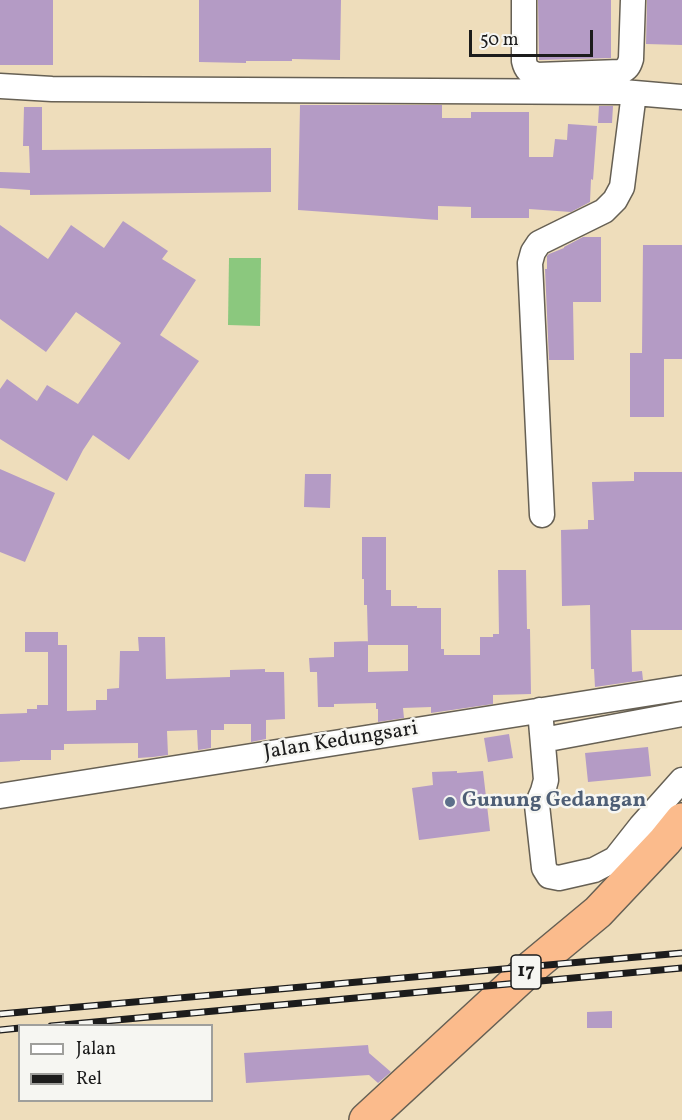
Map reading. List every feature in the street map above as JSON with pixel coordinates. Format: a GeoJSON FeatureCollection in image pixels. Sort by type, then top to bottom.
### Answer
{"type":"FeatureCollection","features":[{"type":"Feature","properties":{"kind":"highway","name":"17"},"geometry":{"type":"LineString","coordinates":[[366,1120],[533,966],[598,912],[682,820]]}},
{"type":"Feature","properties":{"kind":"street"},"geometry":{"type":"LineString","coordinates":[[524,0],[524,62],[526,68],[537,75],[625,70],[632,59],[633,0]]}},
{"type":"Feature","properties":{"kind":"street"},"geometry":{"type":"LineString","coordinates":[[0,86],[64,89],[634,93],[682,97]]}},
{"type":"Feature","properties":{"kind":"street"},"geometry":{"type":"LineString","coordinates":[[542,515],[530,262],[539,243],[604,211],[615,200],[622,187],[634,93]]}},
{"type":"Feature","properties":{"kind":"street","name":"Jalan Kedungsari"},"geometry":{"type":"LineString","coordinates":[[0,796],[682,688]]}},
{"type":"Feature","properties":{"kind":"street"},"geometry":{"type":"LineString","coordinates":[[540,711],[546,780],[537,805],[544,867],[549,876],[559,878],[594,870],[615,859],[682,780]]}},
{"type":"Feature","properties":{"kind":"street"},"geometry":{"type":"LineString","coordinates":[[543,740],[682,714]]}},
{"type":"Feature","properties":{"kind":"green space"},"geometry":{"type":"Polygon","coordinates":[[[229,258],[261,258],[260,326],[228,325],[229,258]]]}},
{"type":"Feature","properties":{"kind":"building"},"geometry":{"type":"Polygon","coordinates":[[[0,0],[53,0],[53,65],[0,65],[0,0]]]}},
{"type":"Feature","properties":{"kind":"building"},"geometry":{"type":"Polygon","coordinates":[[[199,0],[341,0],[340,60],[199,62],[199,0]]]}},
{"type":"Feature","properties":{"kind":"building"},"geometry":{"type":"Polygon","coordinates":[[[538,0],[611,0],[611,58],[539,60],[538,0]]]}},
{"type":"Feature","properties":{"kind":"building"},"geometry":{"type":"Polygon","coordinates":[[[647,0],[682,0],[682,45],[646,44],[647,0]]]}},
{"type":"Feature","properties":{"kind":"building"},"geometry":{"type":"Polygon","coordinates":[[[300,105],[442,105],[442,118],[471,118],[471,112],[529,112],[529,157],[553,157],[555,139],[567,140],[568,124],[597,126],[590,202],[571,212],[529,209],[529,218],[471,218],[471,207],[438,206],[438,220],[298,210],[300,105]]]}},
{"type":"Feature","properties":{"kind":"building"},"geometry":{"type":"Polygon","coordinates":[[[599,106],[613,106],[612,123],[598,123],[599,106]]]}},
{"type":"Feature","properties":{"kind":"building"},"geometry":{"type":"Polygon","coordinates":[[[24,107],[42,107],[42,150],[271,148],[271,192],[30,195],[30,190],[0,188],[0,172],[30,173],[29,146],[23,146],[24,107]]]}},
{"type":"Feature","properties":{"kind":"building"},"geometry":{"type":"Polygon","coordinates":[[[123,221],[168,251],[162,259],[196,280],[160,335],[199,361],[129,460],[93,435],[67,481],[0,439],[0,389],[7,379],[37,401],[47,385],[78,404],[121,343],[76,312],[46,352],[0,319],[0,225],[48,259],[71,225],[104,248],[123,221]]]}},
{"type":"Feature","properties":{"kind":"building"},"geometry":{"type":"Polygon","coordinates":[[[583,237],[601,237],[601,302],[573,302],[574,360],[549,360],[545,269],[547,269],[547,256],[583,237]]]}},
{"type":"Feature","properties":{"kind":"building"},"geometry":{"type":"Polygon","coordinates":[[[643,245],[682,245],[682,359],[664,359],[664,417],[630,417],[630,353],[642,353],[643,245]]]}},
{"type":"Feature","properties":{"kind":"building"},"geometry":{"type":"Polygon","coordinates":[[[0,469],[55,493],[25,562],[0,552],[0,469]]]}},
{"type":"Feature","properties":{"kind":"building"},"geometry":{"type":"Polygon","coordinates":[[[634,472],[682,472],[682,630],[631,630],[632,672],[642,671],[643,680],[595,687],[594,669],[591,669],[590,605],[562,606],[561,530],[588,529],[588,520],[594,520],[592,482],[634,481],[634,472]]]}},
{"type":"Feature","properties":{"kind":"building"},"geometry":{"type":"Polygon","coordinates":[[[305,474],[331,474],[330,508],[304,507],[305,474]]]}},
{"type":"Feature","properties":{"kind":"building"},"geometry":{"type":"Polygon","coordinates":[[[362,537],[386,537],[386,590],[391,590],[391,606],[441,608],[441,649],[444,649],[444,655],[480,655],[480,637],[493,637],[493,634],[499,634],[498,570],[526,570],[531,694],[493,695],[493,704],[431,713],[431,707],[403,708],[404,718],[378,722],[376,703],[334,704],[334,707],[318,707],[317,672],[310,672],[309,658],[334,657],[334,642],[368,641],[367,605],[364,605],[364,579],[362,579],[362,537]],[[368,645],[368,672],[408,671],[408,645],[368,645]]]}},
{"type":"Feature","properties":{"kind":"building"},"geometry":{"type":"Polygon","coordinates":[[[25,632],[58,632],[58,645],[67,645],[67,711],[96,710],[96,700],[107,700],[107,689],[119,688],[120,651],[139,651],[138,637],[165,637],[166,679],[230,677],[230,670],[265,669],[265,672],[284,672],[285,719],[266,720],[266,739],[251,742],[251,724],[224,724],[224,730],[211,730],[211,748],[198,750],[197,730],[167,731],[168,755],[138,758],[138,743],[64,744],[64,750],[51,750],[51,760],[0,762],[0,714],[27,713],[27,709],[37,709],[37,705],[48,705],[48,652],[25,652],[25,632]]]}},
{"type":"Feature","properties":{"kind":"building"},"geometry":{"type":"Polygon","coordinates":[[[509,734],[513,758],[488,762],[484,738],[509,734]]]}},
{"type":"Feature","properties":{"kind":"building"},"geometry":{"type":"Polygon","coordinates":[[[648,747],[651,776],[588,782],[585,753],[648,747]]]}},
{"type":"Feature","properties":{"kind":"building"},"geometry":{"type":"Polygon","coordinates":[[[457,771],[457,773],[483,771],[490,831],[419,840],[412,788],[433,785],[432,772],[457,771]]]}},
{"type":"Feature","properties":{"kind":"building"},"geometry":{"type":"Polygon","coordinates":[[[612,1011],[612,1028],[587,1028],[587,1012],[612,1011]]]}},
{"type":"Feature","properties":{"kind":"building"},"geometry":{"type":"Polygon","coordinates":[[[368,1045],[369,1053],[391,1072],[378,1083],[369,1075],[246,1083],[244,1053],[368,1045]]]}},
{"type":"Feature","properties":{"kind":"railway"},"geometry":{"type":"LineString","coordinates":[[0,1014],[682,953]]}},
{"type":"Feature","properties":{"kind":"railway"},"geometry":{"type":"LineString","coordinates":[[73,1024],[682,968]]}},
{"type":"Feature","properties":{"kind":"railway"},"geometry":{"type":"LineString","coordinates":[[0,1030],[18,1028]]}},
{"type":"Feature","properties":{"kind":"place","name":"Gunung Gedangan"},"geometry":{"type":"Point","coordinates":[450,802]}}]}
